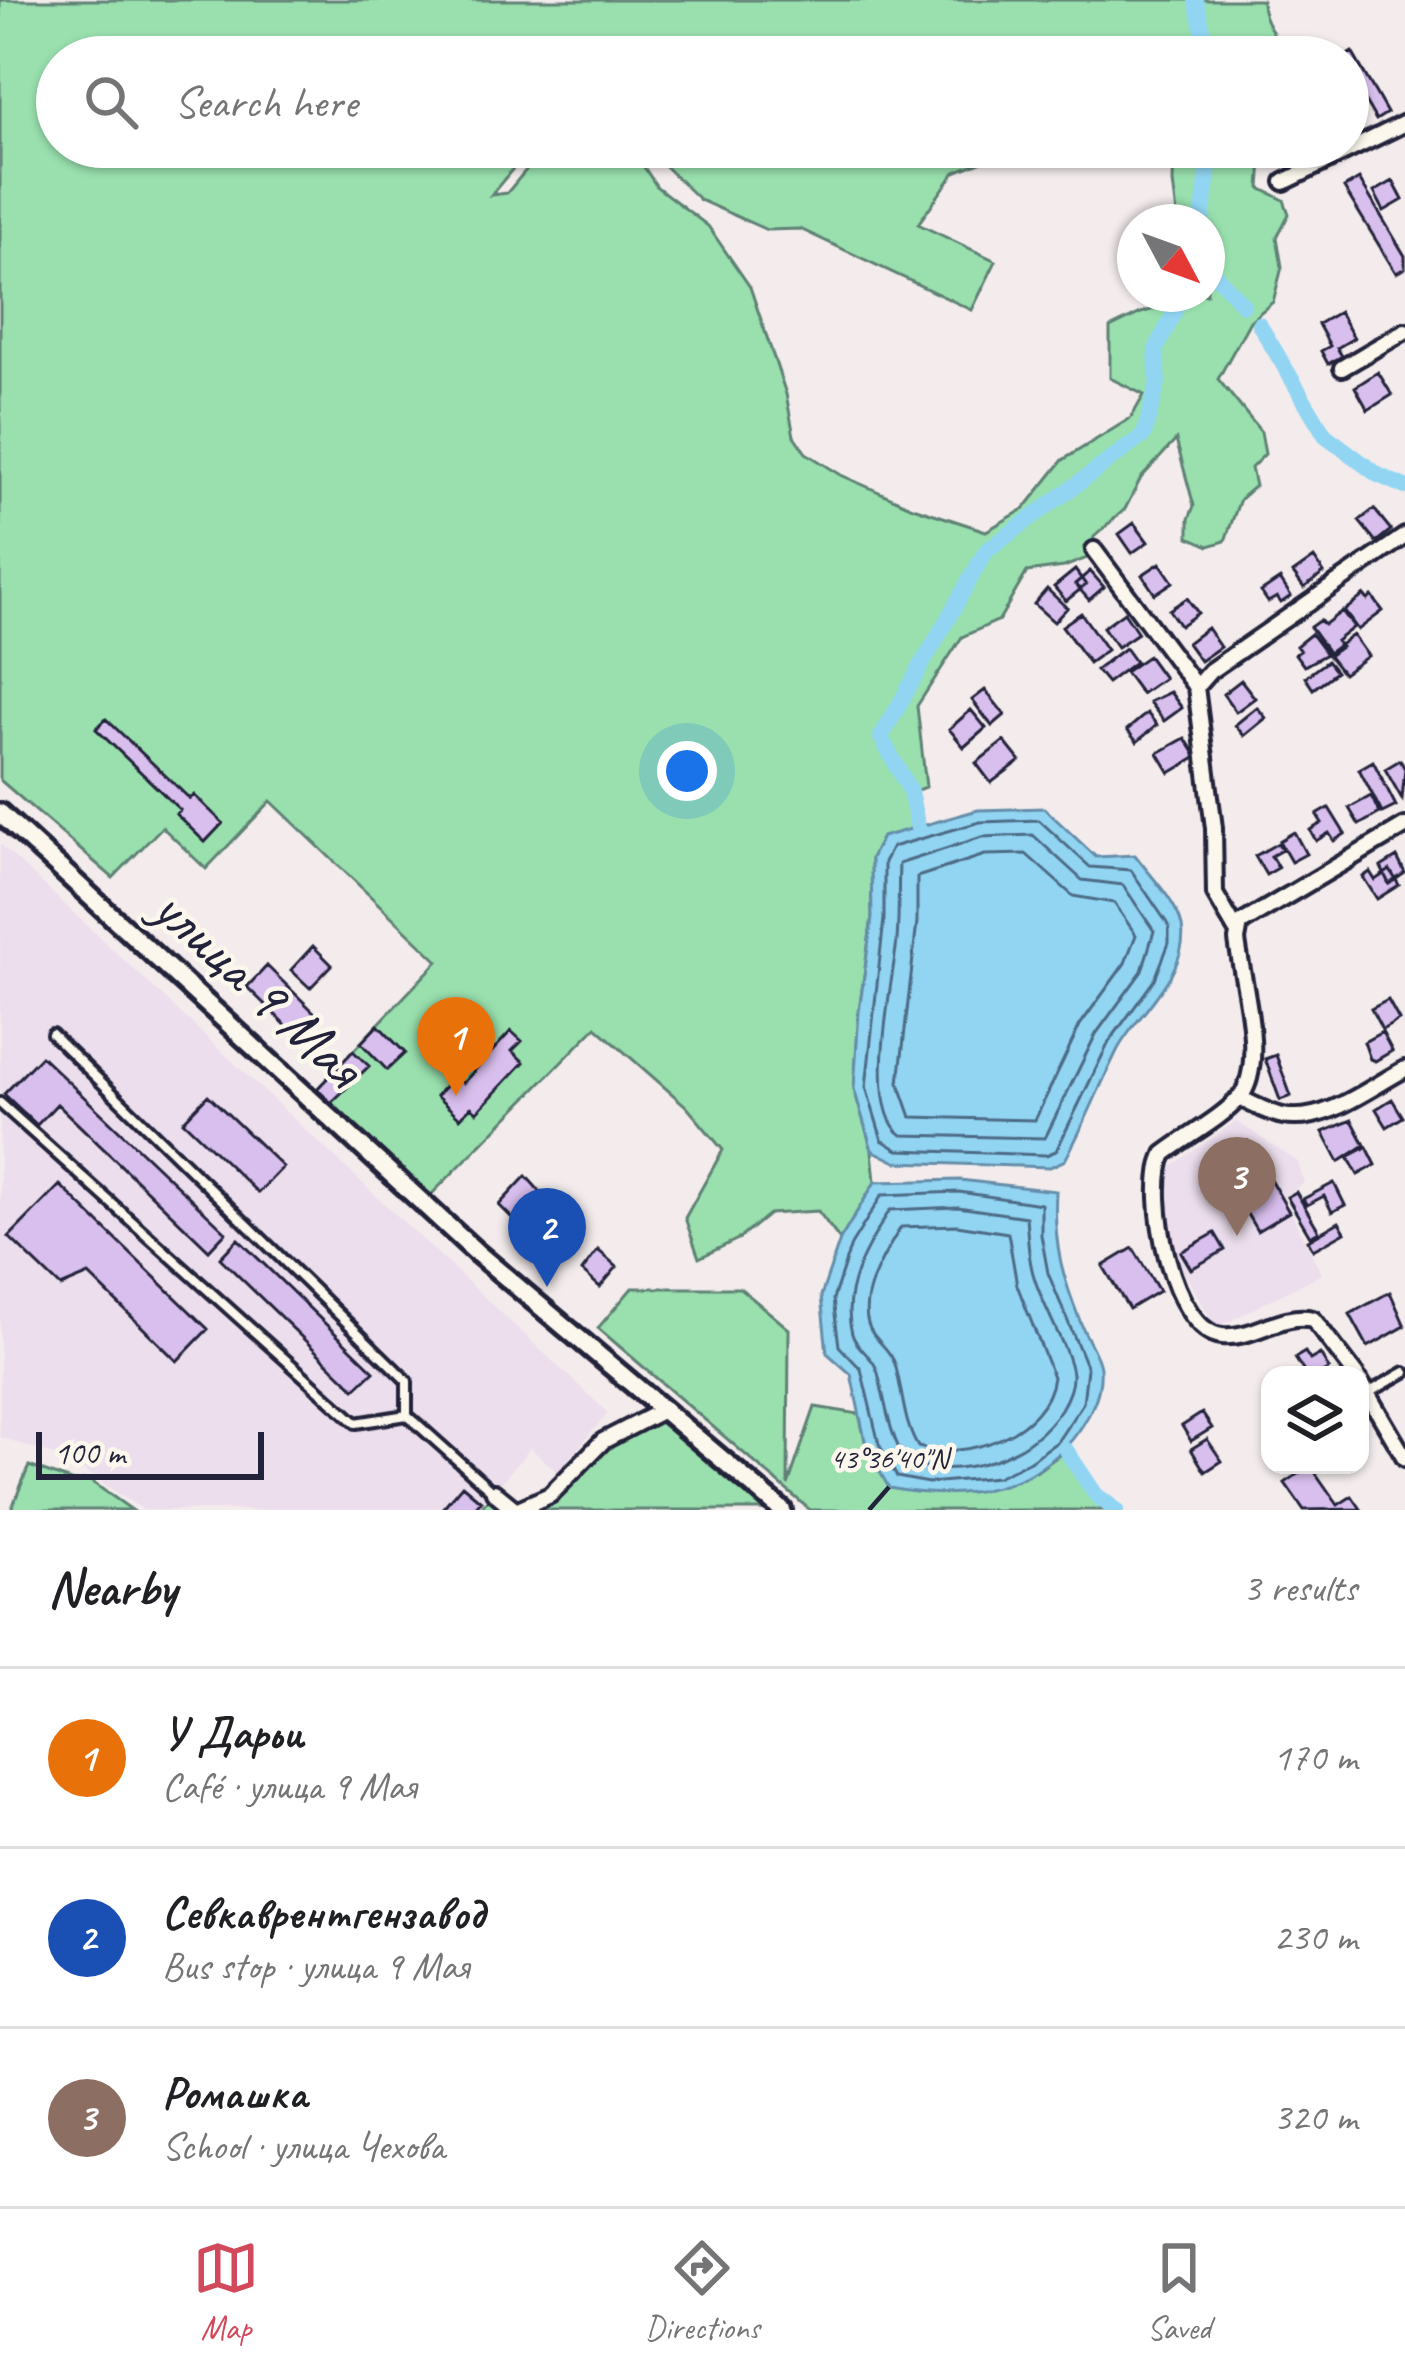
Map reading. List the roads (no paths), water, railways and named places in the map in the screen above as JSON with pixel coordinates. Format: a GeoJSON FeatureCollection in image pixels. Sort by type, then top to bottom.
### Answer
{"type":"FeatureCollection","features":[{"type":"Feature","properties":{"kind":"street"},"geometry":{"type":"LineString","coordinates":[[1369,141],[1405,124]]}},
{"type":"Feature","properties":{"kind":"street"},"geometry":{"type":"LineString","coordinates":[[1284,182],[1313,168]]}},
{"type":"Feature","properties":{"kind":"street"},"geometry":{"type":"LineString","coordinates":[[1342,368],[1405,331]]}},
{"type":"Feature","properties":{"kind":"street"},"geometry":{"type":"LineString","coordinates":[[1196,687],[1210,671],[1405,536]]}},
{"type":"Feature","properties":{"kind":"street"},"geometry":{"type":"LineString","coordinates":[[1094,550],[1196,687],[1214,828],[1215,894],[1236,930],[1254,1058],[1254,1070],[1239,1098],[1164,1154],[1158,1166],[1156,1204],[1165,1256],[1196,1317],[1214,1334],[1231,1336],[1290,1316],[1313,1319],[1348,1366]]}},
{"type":"Feature","properties":{"kind":"street","name":"улица 9 Мая"},"geometry":{"type":"LineString","coordinates":[[0,813],[476,1252],[782,1510]]}},
{"type":"Feature","properties":{"kind":"street"},"geometry":{"type":"LineString","coordinates":[[1236,930],[1405,826]]}},
{"type":"Feature","properties":{"kind":"street"},"geometry":{"type":"LineString","coordinates":[[1239,1098],[1281,1116],[1306,1117],[1325,1112],[1405,1070]]}},
{"type":"Feature","properties":{"kind":"street"},"geometry":{"type":"LineString","coordinates":[[1369,1397],[1405,1458]]}},
{"type":"Feature","properties":{"kind":"street"},"geometry":{"type":"LineString","coordinates":[[494,1492],[516,1510],[550,1495],[602,1441],[665,1409]]}},
{"type":"Feature","properties":{"kind":"lane"},"geometry":{"type":"LineString","coordinates":[[52,1034],[407,1381],[407,1415],[494,1492]]}},
{"type":"Feature","properties":{"kind":"lane"},"geometry":{"type":"LineString","coordinates":[[0,1102],[356,1423],[407,1415]]}},
{"type":"Feature","properties":{"kind":"lane"},"geometry":{"type":"LineString","coordinates":[[1369,1381],[1405,1372]]}},
{"type":"Feature","properties":{"kind":"water"},"geometry":{"type":"Polygon","coordinates":[[[1044,808],[1096,857],[1135,855],[1179,917],[1182,943],[1178,960],[1118,1049],[1065,1160],[1050,1167],[896,1162],[872,1150],[854,1089],[872,918],[871,858],[882,837],[978,810],[1044,808]]]}},
{"type":"Feature","properties":{"kind":"water"},"geometry":{"type":"Polygon","coordinates":[[[960,1180],[1056,1191],[1060,1260],[1099,1363],[1098,1393],[1084,1422],[1062,1450],[1019,1479],[943,1494],[889,1488],[867,1449],[851,1374],[827,1353],[821,1296],[840,1240],[875,1182],[960,1180]]]}},
{"type":"Feature","properties":{"kind":"waterway"},"geometry":{"type":"LineString","coordinates":[[1196,0],[1204,36]]}},
{"type":"Feature","properties":{"kind":"waterway"},"geometry":{"type":"LineString","coordinates":[[1204,204],[1208,168]]}},
{"type":"Feature","properties":{"kind":"waterway"},"geometry":{"type":"LineString","coordinates":[[1225,285],[1243,305]]}},
{"type":"Feature","properties":{"kind":"waterway"},"geometry":{"type":"LineString","coordinates":[[918,828],[910,791],[881,737],[986,551],[1144,435],[1158,382],[1156,350],[1174,312]]}},
{"type":"Feature","properties":{"kind":"waterway"},"geometry":{"type":"LineString","coordinates":[[1259,324],[1325,435],[1378,475],[1405,487]]}},
{"type":"Feature","properties":{"kind":"waterway"},"geometry":{"type":"LineString","coordinates":[[1066,1450],[1096,1495],[1116,1510]]}},
{"type":"Feature","properties":{"kind":"place","name":"У Дарьи"},"geometry":{"type":"Point","coordinates":[456,1096]}},
{"type":"Feature","properties":{"kind":"place","name":"Ромашка"},"geometry":{"type":"Point","coordinates":[1237,1236]}},
{"type":"Feature","properties":{"kind":"place","name":"Севкаврентгензавод"},"geometry":{"type":"Point","coordinates":[547,1287]}}]}
